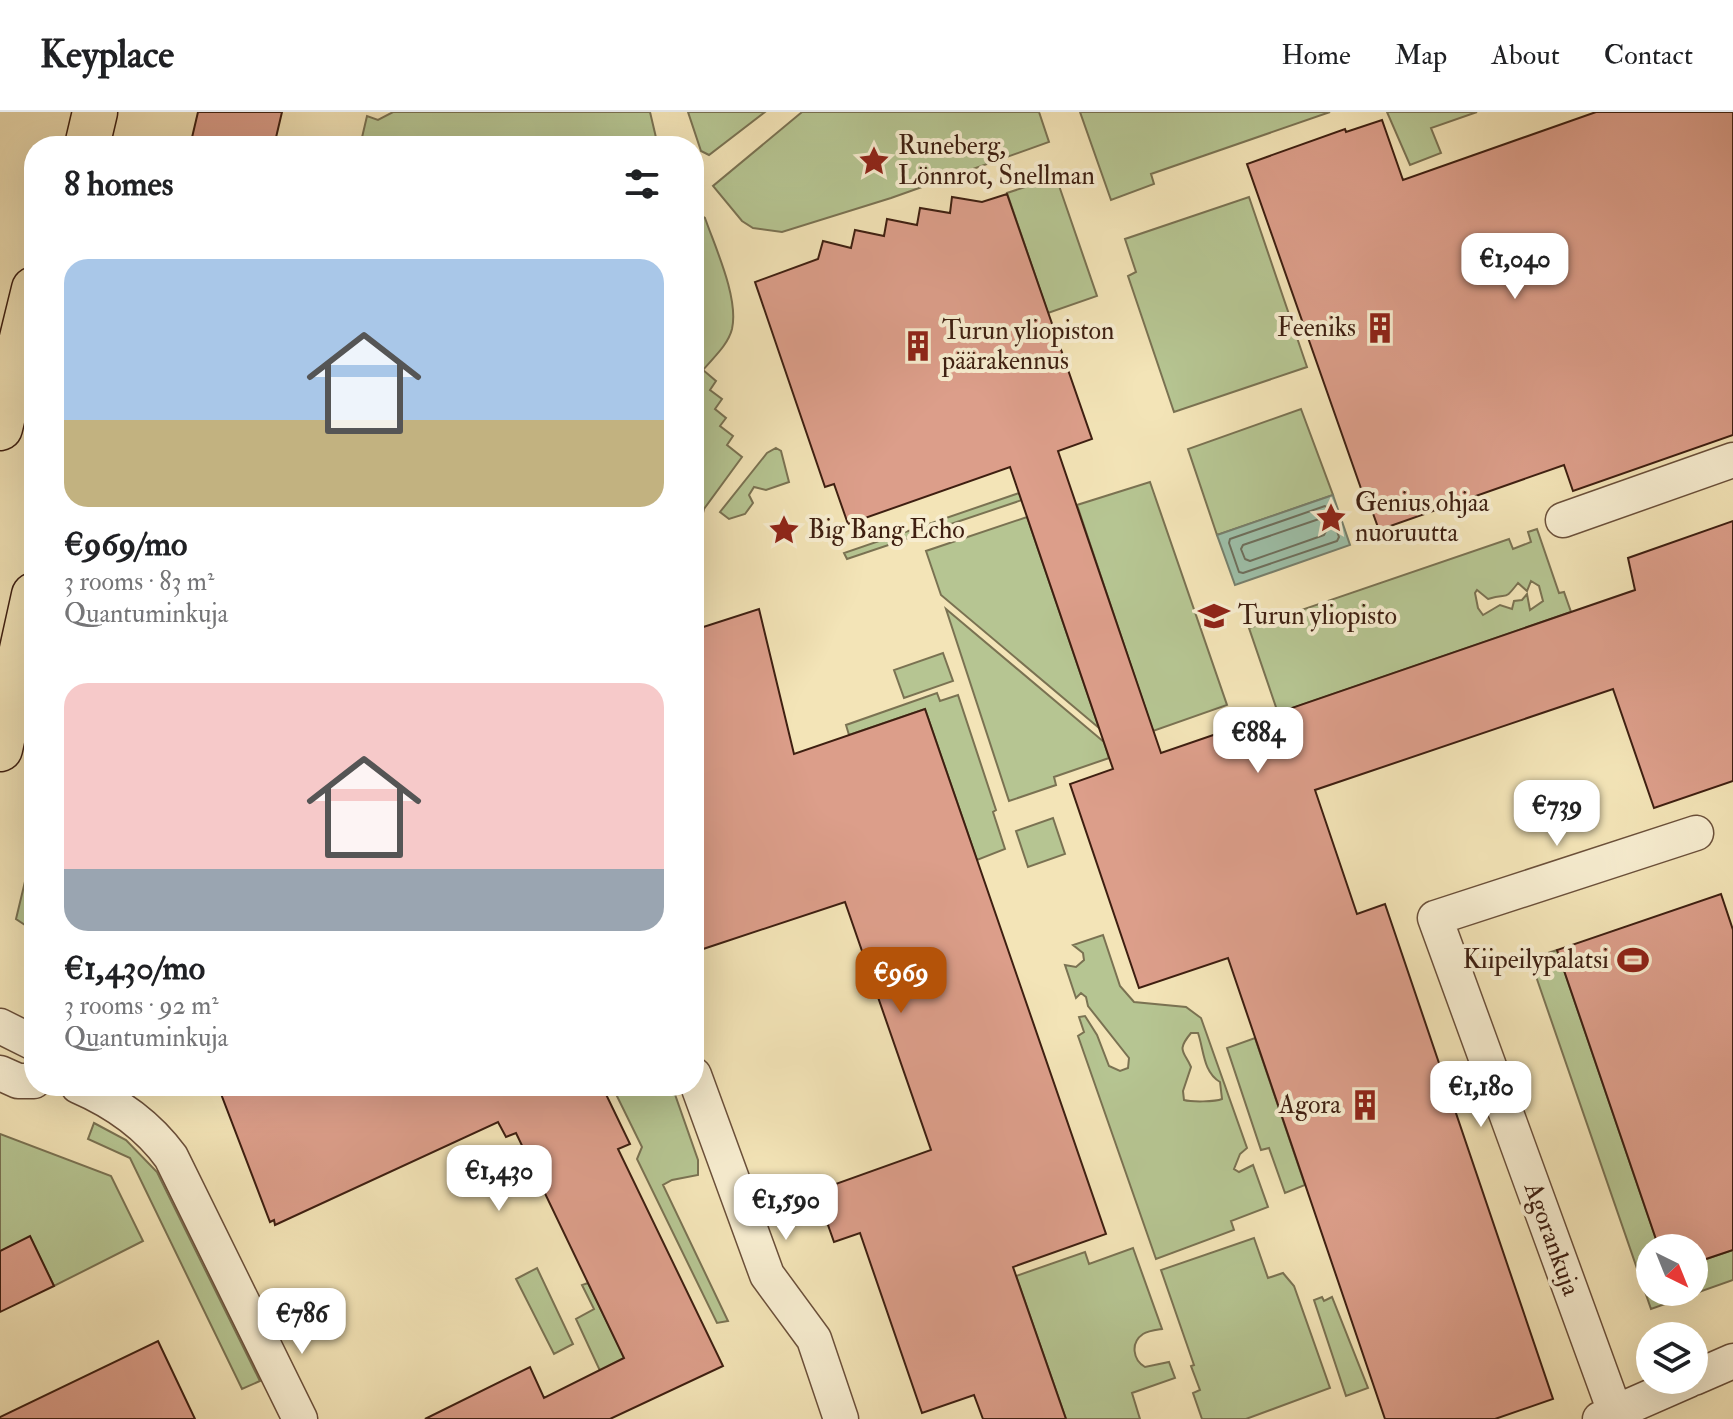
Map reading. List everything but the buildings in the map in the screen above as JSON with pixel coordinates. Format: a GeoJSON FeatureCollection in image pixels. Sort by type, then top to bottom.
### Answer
{"type":"FeatureCollection","features":[{"type":"Feature","properties":{"kind":"highway"},"geometry":{"type":"LineString","coordinates":[[89,136],[95,112]]}},
{"type":"Feature","properties":{"kind":"highway"},"geometry":{"type":"LineString","coordinates":[[5,408],[24,330]]}},
{"type":"Feature","properties":{"kind":"highway"},"geometry":{"type":"LineString","coordinates":[[0,749],[24,640]]}},
{"type":"Feature","properties":{"kind":"street"},"geometry":{"type":"LineString","coordinates":[[1563,520],[1733,460]]}},
{"type":"Feature","properties":{"kind":"street","name":"Agorankuja"},"geometry":{"type":"LineString","coordinates":[[1608,1416],[1435,918],[1696,833]]}},
{"type":"Feature","properties":{"kind":"street"},"geometry":{"type":"LineString","coordinates":[[0,1026],[24,1038]]}},
{"type":"Feature","properties":{"kind":"street"},"geometry":{"type":"LineString","coordinates":[[0,1073],[24,1081]]}},
{"type":"Feature","properties":{"kind":"street"},"geometry":{"type":"LineString","coordinates":[[101,1096],[157,1137],[171,1157],[300,1419]]}},
{"type":"Feature","properties":{"kind":"street"},"geometry":{"type":"LineString","coordinates":[[702,1096],[767,1275],[814,1339],[841,1419]]}},
{"type":"Feature","properties":{"kind":"street"},"geometry":{"type":"LineString","coordinates":[[1708,1372],[1733,1361]]}},
{"type":"Feature","properties":{"kind":"street"},"geometry":{"type":"LineString","coordinates":[[1608,1416],[1658,1394]]}},
{"type":"Feature","properties":{"kind":"shaded area"},"geometry":{"type":"Polygon","coordinates":[[[393,112],[650,112],[656,136],[362,136],[367,116],[378,120],[393,112]]]}},
{"type":"Feature","properties":{"kind":"shaded area"},"geometry":{"type":"Polygon","coordinates":[[[688,112],[765,112],[709,155],[704,152],[704,136],[696,136],[688,112]]]}},
{"type":"Feature","properties":{"kind":"shaded area"},"geometry":{"type":"Polygon","coordinates":[[[802,112],[1039,112],[1049,142],[891,198],[782,232],[753,228],[742,221],[713,186],[802,112]]]}},
{"type":"Feature","properties":{"kind":"shaded area"},"geometry":{"type":"Polygon","coordinates":[[[1080,112],[1330,112],[1151,174],[1154,184],[1111,200],[1080,112]]]}},
{"type":"Feature","properties":{"kind":"shaded area"},"geometry":{"type":"Polygon","coordinates":[[[1387,112],[1477,112],[1431,128],[1441,153],[1410,165],[1387,112]]]}},
{"type":"Feature","properties":{"kind":"shaded area"},"geometry":{"type":"Polygon","coordinates":[[[1056,177],[1097,296],[1048,313],[1007,193],[1056,177]]]}},
{"type":"Feature","properties":{"kind":"shaded area"},"geometry":{"type":"Polygon","coordinates":[[[1249,197],[1307,367],[1174,412],[1128,276],[1136,272],[1125,239],[1249,197]]]}},
{"type":"Feature","properties":{"kind":"shaded area"},"geometry":{"type":"Polygon","coordinates":[[[704,217],[725,273],[732,303],[732,329],[720,351],[704,369],[704,217]]]}},
{"type":"Feature","properties":{"kind":"shaded area"},"geometry":{"type":"Polygon","coordinates":[[[704,371],[716,381],[710,390],[722,399],[715,409],[726,418],[720,426],[733,436],[727,445],[742,457],[704,509],[704,371]]]}},
{"type":"Feature","properties":{"kind":"shaded area"},"geometry":{"type":"Polygon","coordinates":[[[1301,409],[1333,495],[1217,535],[1188,449],[1301,409]]]}},
{"type":"Feature","properties":{"kind":"shaded area"},"geometry":{"type":"Polygon","coordinates":[[[776,448],[781,451],[789,482],[766,490],[754,487],[749,495],[753,503],[745,514],[729,519],[720,512],[767,453],[776,448]]]}},
{"type":"Feature","properties":{"kind":"shaded area"},"geometry":{"type":"Polygon","coordinates":[[[1150,482],[1227,705],[1153,731],[1077,505],[1150,482]]]}},
{"type":"Feature","properties":{"kind":"shaded area"},"geometry":{"type":"Polygon","coordinates":[[[1019,493],[1022,500],[847,559],[844,553],[1019,493]]]}},
{"type":"Feature","properties":{"kind":"shaded area"},"geometry":{"type":"Polygon","coordinates":[[[1027,517],[1099,728],[941,595],[926,551],[1027,517]]]}},
{"type":"Feature","properties":{"kind":"shaded area"},"geometry":{"type":"Polygon","coordinates":[[[1537,529],[1559,593],[1564,592],[1571,612],[1278,713],[1249,628],[1509,539],[1513,549],[1531,542],[1528,532],[1537,529]],[[1531,581],[1527,591],[1518,583],[1508,595],[1488,599],[1477,590],[1478,608],[1483,615],[1500,605],[1512,609],[1514,601],[1522,600],[1527,594],[1530,610],[1543,601],[1539,586],[1531,581]]]}},
{"type":"Feature","properties":{"kind":"shaded area"},"geometry":{"type":"Polygon","coordinates":[[[946,609],[1104,742],[1109,758],[1054,777],[1056,785],[1009,801],[946,609]]]}},
{"type":"Feature","properties":{"kind":"shaded area"},"geometry":{"type":"Polygon","coordinates":[[[943,653],[953,681],[904,698],[894,670],[943,653]]]}},
{"type":"Feature","properties":{"kind":"shaded area"},"geometry":{"type":"Polygon","coordinates":[[[937,693],[940,701],[958,695],[996,810],[993,812],[1005,849],[977,860],[925,709],[849,735],[846,725],[937,693]]]}},
{"type":"Feature","properties":{"kind":"shaded area"},"geometry":{"type":"Polygon","coordinates":[[[1053,818],[1065,854],[1028,867],[1016,831],[1053,818]]]}},
{"type":"Feature","properties":{"kind":"shaded area"},"geometry":{"type":"Polygon","coordinates":[[[24,886],[24,924],[16,919],[24,886]]]}},
{"type":"Feature","properties":{"kind":"shaded area"},"geometry":{"type":"Polygon","coordinates":[[[1103,935],[1120,986],[1134,1002],[1186,1007],[1201,1018],[1247,1148],[1240,1154],[1234,1169],[1239,1172],[1253,1165],[1268,1207],[1231,1221],[1234,1230],[1156,1259],[1078,1036],[1084,1032],[1079,1017],[1085,1016],[1097,1035],[1109,1066],[1120,1071],[1128,1068],[1129,1058],[1088,1006],[1086,997],[1081,993],[1076,998],[1065,965],[1076,967],[1084,960],[1083,953],[1073,945],[1103,935]],[[1191,1033],[1183,1047],[1191,1067],[1183,1091],[1184,1100],[1222,1099],[1220,1082],[1207,1067],[1198,1033],[1191,1033]]]}},
{"type":"Feature","properties":{"kind":"shaded area"},"geometry":{"type":"Polygon","coordinates":[[[1557,950],[1654,1234],[1636,1234],[1636,1266],[1530,959],[1557,950]]]}},
{"type":"Feature","properties":{"kind":"shaded area"},"geometry":{"type":"Polygon","coordinates":[[[1255,1038],[1305,1185],[1285,1193],[1269,1148],[1261,1150],[1227,1048],[1255,1038]]]}},
{"type":"Feature","properties":{"kind":"shaded area"},"geometry":{"type":"Polygon","coordinates":[[[617,1096],[676,1096],[698,1160],[698,1175],[663,1185],[728,1321],[717,1323],[637,1159],[642,1147],[617,1096]]]}},
{"type":"Feature","properties":{"kind":"shaded area"},"geometry":{"type":"Polygon","coordinates":[[[94,1123],[126,1140],[157,1172],[260,1381],[242,1389],[130,1158],[88,1139],[94,1123]]]}},
{"type":"Feature","properties":{"kind":"shaded area"},"geometry":{"type":"Polygon","coordinates":[[[0,1134],[111,1176],[143,1241],[54,1286],[30,1237],[0,1251],[0,1134]]]}},
{"type":"Feature","properties":{"kind":"shaded area"},"geometry":{"type":"Polygon","coordinates":[[[1254,1238],[1268,1278],[1283,1273],[1294,1286],[1330,1388],[1246,1419],[1202,1419],[1193,1393],[1200,1390],[1191,1366],[1194,1365],[1161,1270],[1254,1238]]]}},
{"type":"Feature","properties":{"kind":"shaded area"},"geometry":{"type":"Polygon","coordinates":[[[1133,1248],[1162,1329],[1147,1332],[1139,1338],[1135,1347],[1136,1356],[1145,1367],[1169,1362],[1175,1378],[1132,1393],[1140,1419],[1066,1419],[1016,1276],[1085,1252],[1089,1264],[1133,1248]]]}},
{"type":"Feature","properties":{"kind":"shaded area"},"geometry":{"type":"Polygon","coordinates":[[[1733,1250],[1733,1280],[1708,1289],[1708,1258],[1733,1250]]]}},
{"type":"Feature","properties":{"kind":"shaded area"},"geometry":{"type":"Polygon","coordinates":[[[537,1268],[573,1344],[554,1354],[516,1279],[537,1268]]]}},
{"type":"Feature","properties":{"kind":"shaded area"},"geometry":{"type":"Polygon","coordinates":[[[588,1283],[626,1361],[601,1373],[576,1319],[594,1309],[582,1285],[588,1283]]]}},
{"type":"Feature","properties":{"kind":"shaded area"},"geometry":{"type":"Polygon","coordinates":[[[1322,1297],[1324,1301],[1332,1297],[1368,1388],[1346,1396],[1314,1300],[1322,1297]]]}},
{"type":"Feature","properties":{"kind":"water"},"geometry":{"type":"Polygon","coordinates":[[[1333,495],[1350,545],[1235,585],[1217,535],[1333,495]]]}},
{"type":"Feature","properties":{"kind":"place","name":"Runeberg, Lönnrot, Snellman"},"geometry":{"type":"Point","coordinates":[874,161]}},
{"type":"Feature","properties":{"kind":"place","name":"Feeniks"},"geometry":{"type":"Point","coordinates":[1380,328]}},
{"type":"Feature","properties":{"kind":"place","name":"Turun yliopiston päärakennus"},"geometry":{"type":"Point","coordinates":[918,346]}},
{"type":"Feature","properties":{"kind":"place","name":"Genius ohjaa nuoruutta"},"geometry":{"type":"Point","coordinates":[1331,518]}},
{"type":"Feature","properties":{"kind":"place","name":"Big Bang Echo"},"geometry":{"type":"Point","coordinates":[784,530]}},
{"type":"Feature","properties":{"kind":"place","name":"Turun yliopisto"},"geometry":{"type":"Point","coordinates":[1214,616]}},
{"type":"Feature","properties":{"kind":"place","name":"Kiipeilypalatsi"},"geometry":{"type":"Point","coordinates":[1633,960]}},
{"type":"Feature","properties":{"kind":"place","name":"Agora"},"geometry":{"type":"Point","coordinates":[1365,1105]}}]}
